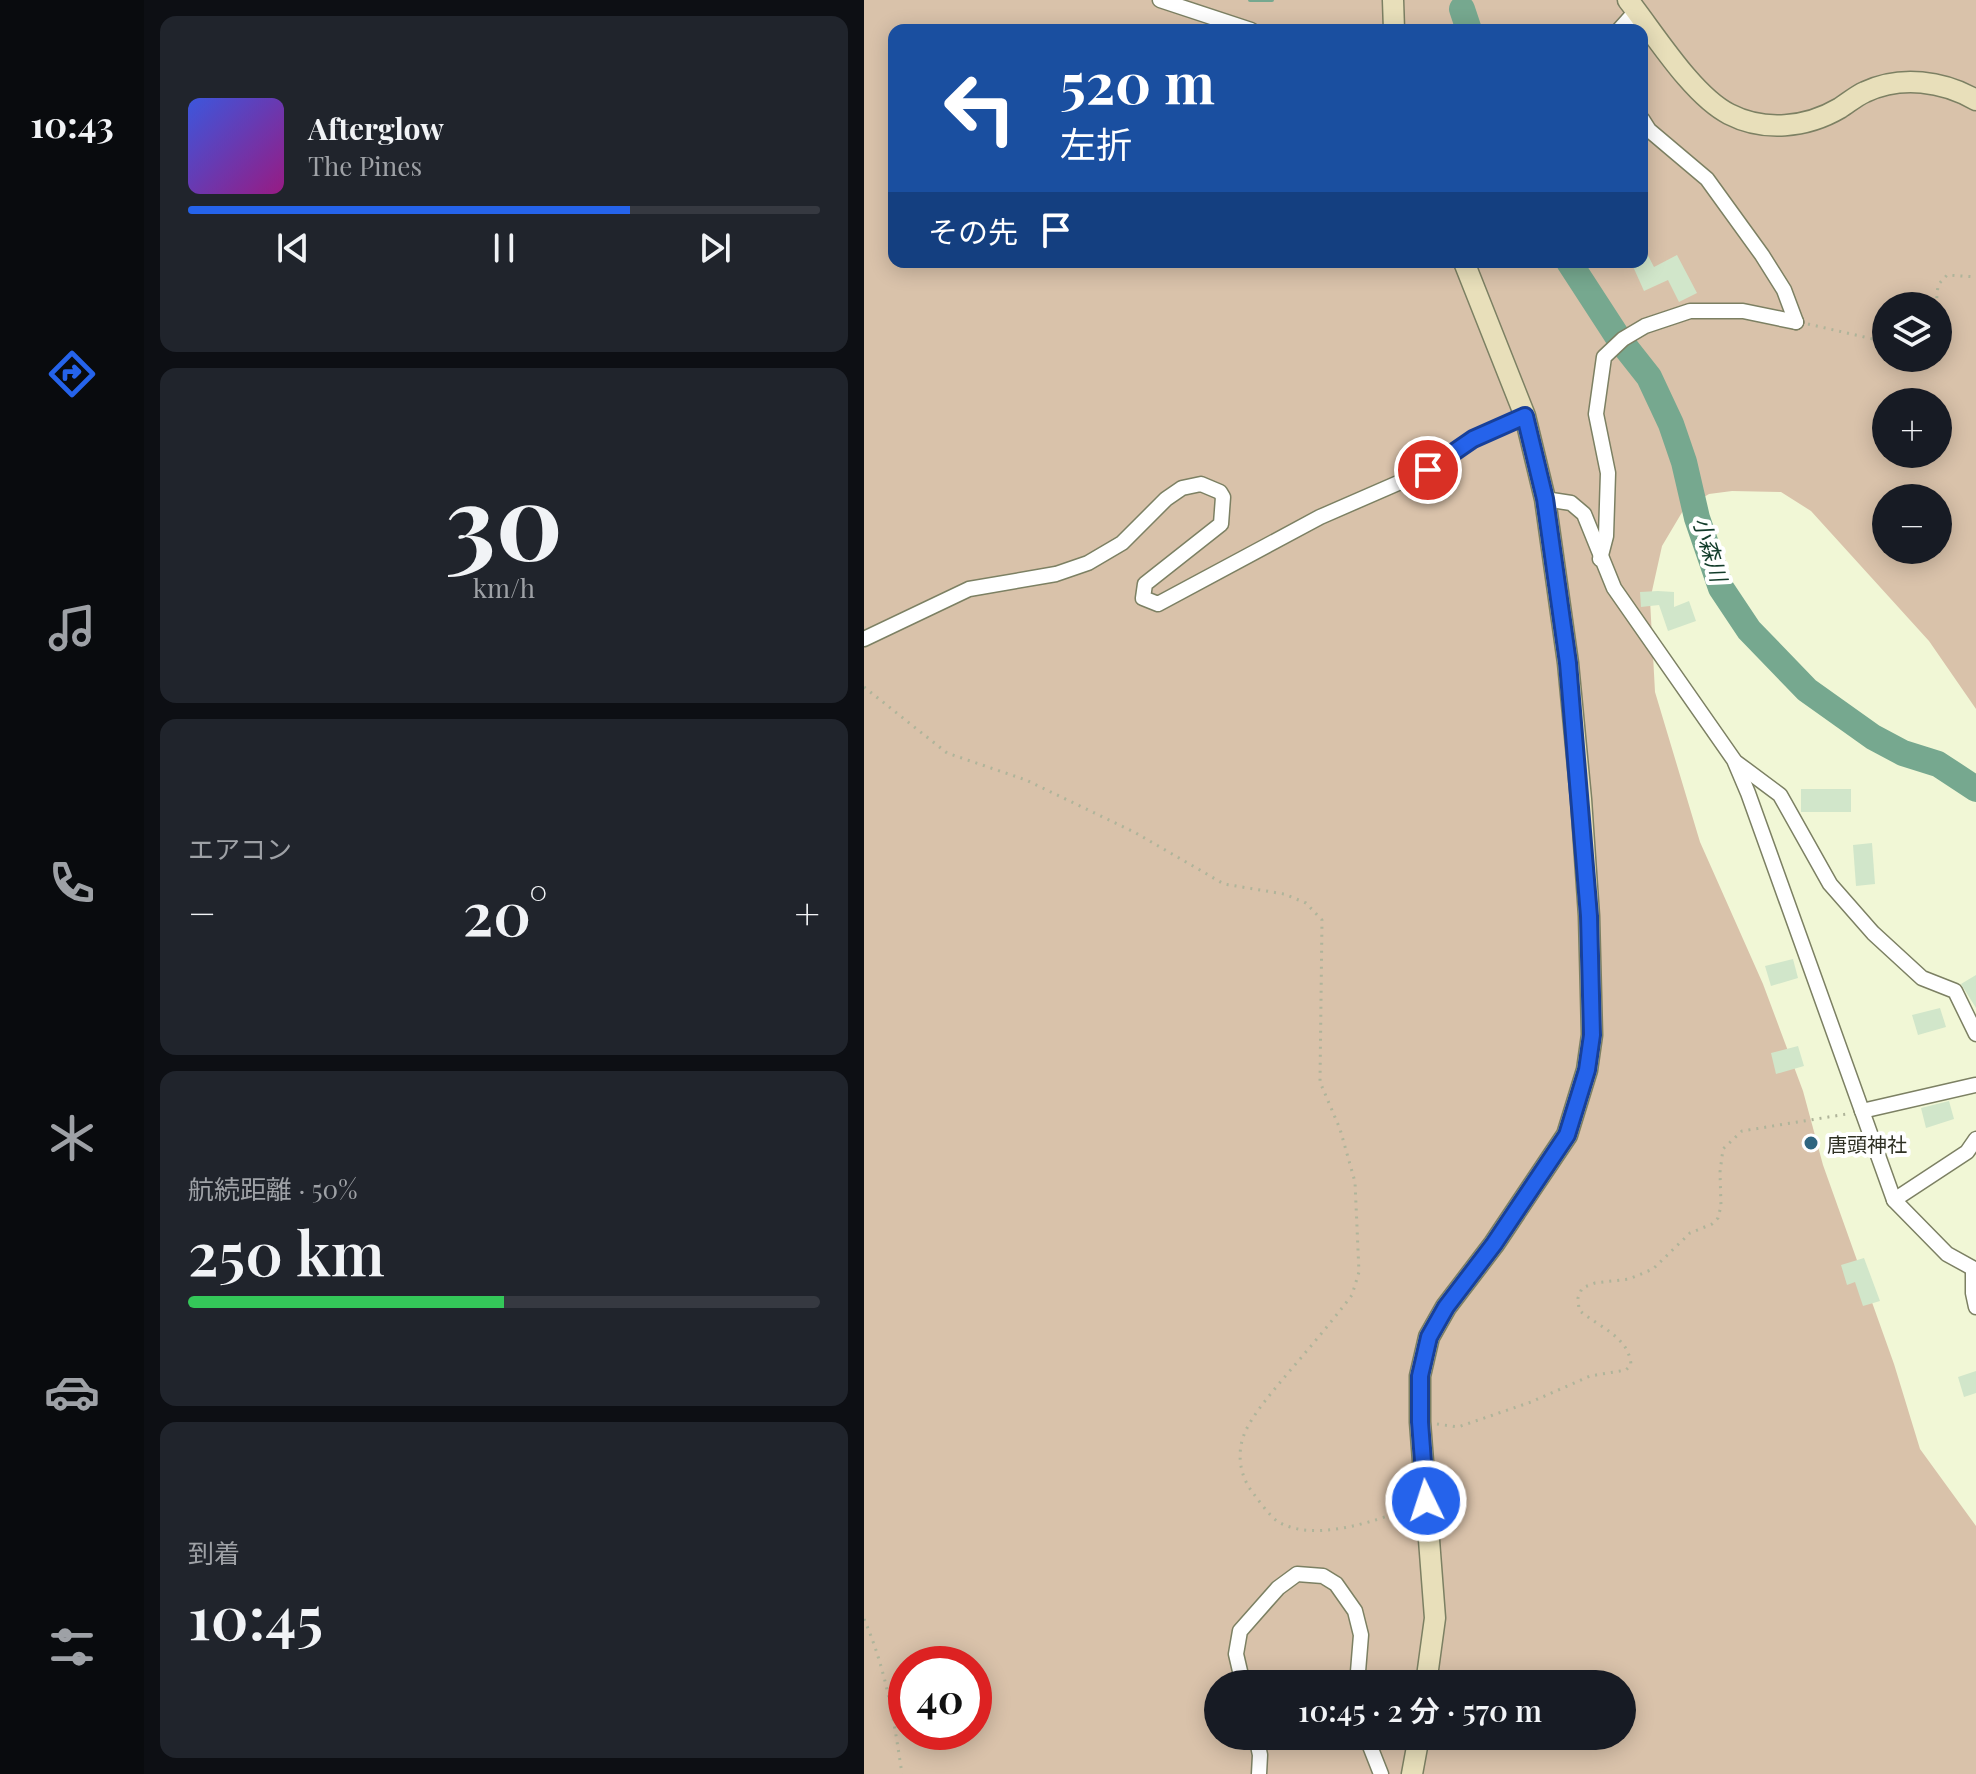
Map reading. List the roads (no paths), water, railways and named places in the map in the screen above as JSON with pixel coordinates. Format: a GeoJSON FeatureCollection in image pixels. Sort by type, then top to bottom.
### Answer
{"type":"FeatureCollection","features":[{"type":"Feature","properties":{"kind":"street"},"geometry":{"type":"LineString","coordinates":[[1160,0],[1233,24]]}},
{"type":"Feature","properties":{"kind":"street"},"geometry":{"type":"LineString","coordinates":[[1393,0],[1394,24]]}},
{"type":"Feature","properties":{"kind":"street"},"geometry":{"type":"LineString","coordinates":[[1622,24],[1632,5],[1647,24]]}},
{"type":"Feature","properties":{"kind":"street"},"geometry":{"type":"LineString","coordinates":[[1648,25],[1698,89],[1727,113],[1747,120],[1774,126],[1806,123],[1837,110],[1865,92],[1897,82],[1935,83],[1976,100]]}},
{"type":"Feature","properties":{"kind":"street"},"geometry":{"type":"LineString","coordinates":[[1600,559],[1606,536],[1608,473],[1596,414],[1604,357],[1623,339],[1645,326],[1690,311],[1743,311],[1796,322],[1784,290],[1707,179],[1648,128]]}},
{"type":"Feature","properties":{"kind":"street"},"geometry":{"type":"LineString","coordinates":[[1428,1670],[1435,1618],[1420,1422],[1420,1376],[1429,1337],[1446,1307],[1494,1244],[1567,1135],[1587,1070],[1592,1035],[1589,916],[1581,799],[1568,663],[1545,499],[1525,416],[1466,268]]}},
{"type":"Feature","properties":{"kind":"street"},"geometry":{"type":"LineString","coordinates":[[864,639],[969,589],[1056,574],[1088,563],[1122,543],[1166,499],[1182,488],[1201,484],[1213,488],[1223,497],[1221,524],[1145,584],[1143,598],[1158,604],[1320,517],[1428,470],[1473,439],[1525,416]]}},
{"type":"Feature","properties":{"kind":"street"},"geometry":{"type":"LineString","coordinates":[[1545,499],[1571,503],[1584,514],[1614,588],[1734,760],[1894,1200],[1947,1254],[1975,1270],[1973,1293],[1976,1307]]}},
{"type":"Feature","properties":{"kind":"street"},"geometry":{"type":"LineString","coordinates":[[1734,760],[1780,795],[1830,884],[1873,933],[1922,978],[1955,991],[1976,1034]]}},
{"type":"Feature","properties":{"kind":"street"},"geometry":{"type":"LineString","coordinates":[[1862,1111],[1976,1087],[1976,1077]]}},
{"type":"Feature","properties":{"kind":"street"},"geometry":{"type":"LineString","coordinates":[[1894,1200],[1967,1152],[1976,1139]]}},
{"type":"Feature","properties":{"kind":"street"},"geometry":{"type":"LineString","coordinates":[[1240,1670],[1236,1654],[1240,1631],[1278,1588],[1297,1574],[1323,1576],[1336,1584],[1355,1611],[1361,1635],[1358,1670]]}},
{"type":"Feature","properties":{"kind":"street"},"geometry":{"type":"LineString","coordinates":[[1259,1750],[1259,1774]]}},
{"type":"Feature","properties":{"kind":"street"},"geometry":{"type":"LineString","coordinates":[[1372,1750],[1381,1774]]}},
{"type":"Feature","properties":{"kind":"street"},"geometry":{"type":"LineString","coordinates":[[1412,1774],[1416,1750]]}},
{"type":"Feature","properties":{"kind":"waterway"},"geometry":{"type":"LineString","coordinates":[[1250,0],[1272,0]]}},
{"type":"Feature","properties":{"kind":"waterway"},"geometry":{"type":"LineString","coordinates":[[1456,0],[1462,9]]}},
{"type":"Feature","properties":{"kind":"waterway","name":"小森川"},"geometry":{"type":"LineString","coordinates":[[1462,9],[1467,24]]}},
{"type":"Feature","properties":{"kind":"waterway","name":"小森川"},"geometry":{"type":"LineString","coordinates":[[1573,268],[1619,339],[1649,377],[1671,424],[1684,462],[1697,518],[1721,588],[1749,630],[1807,690],[1873,737],[1903,753],[1938,764],[1976,789]]}},
{"type":"Feature","properties":{"kind":"place","name":"唐頭神社"},"geometry":{"type":"Point","coordinates":[1811,1143]}}]}
